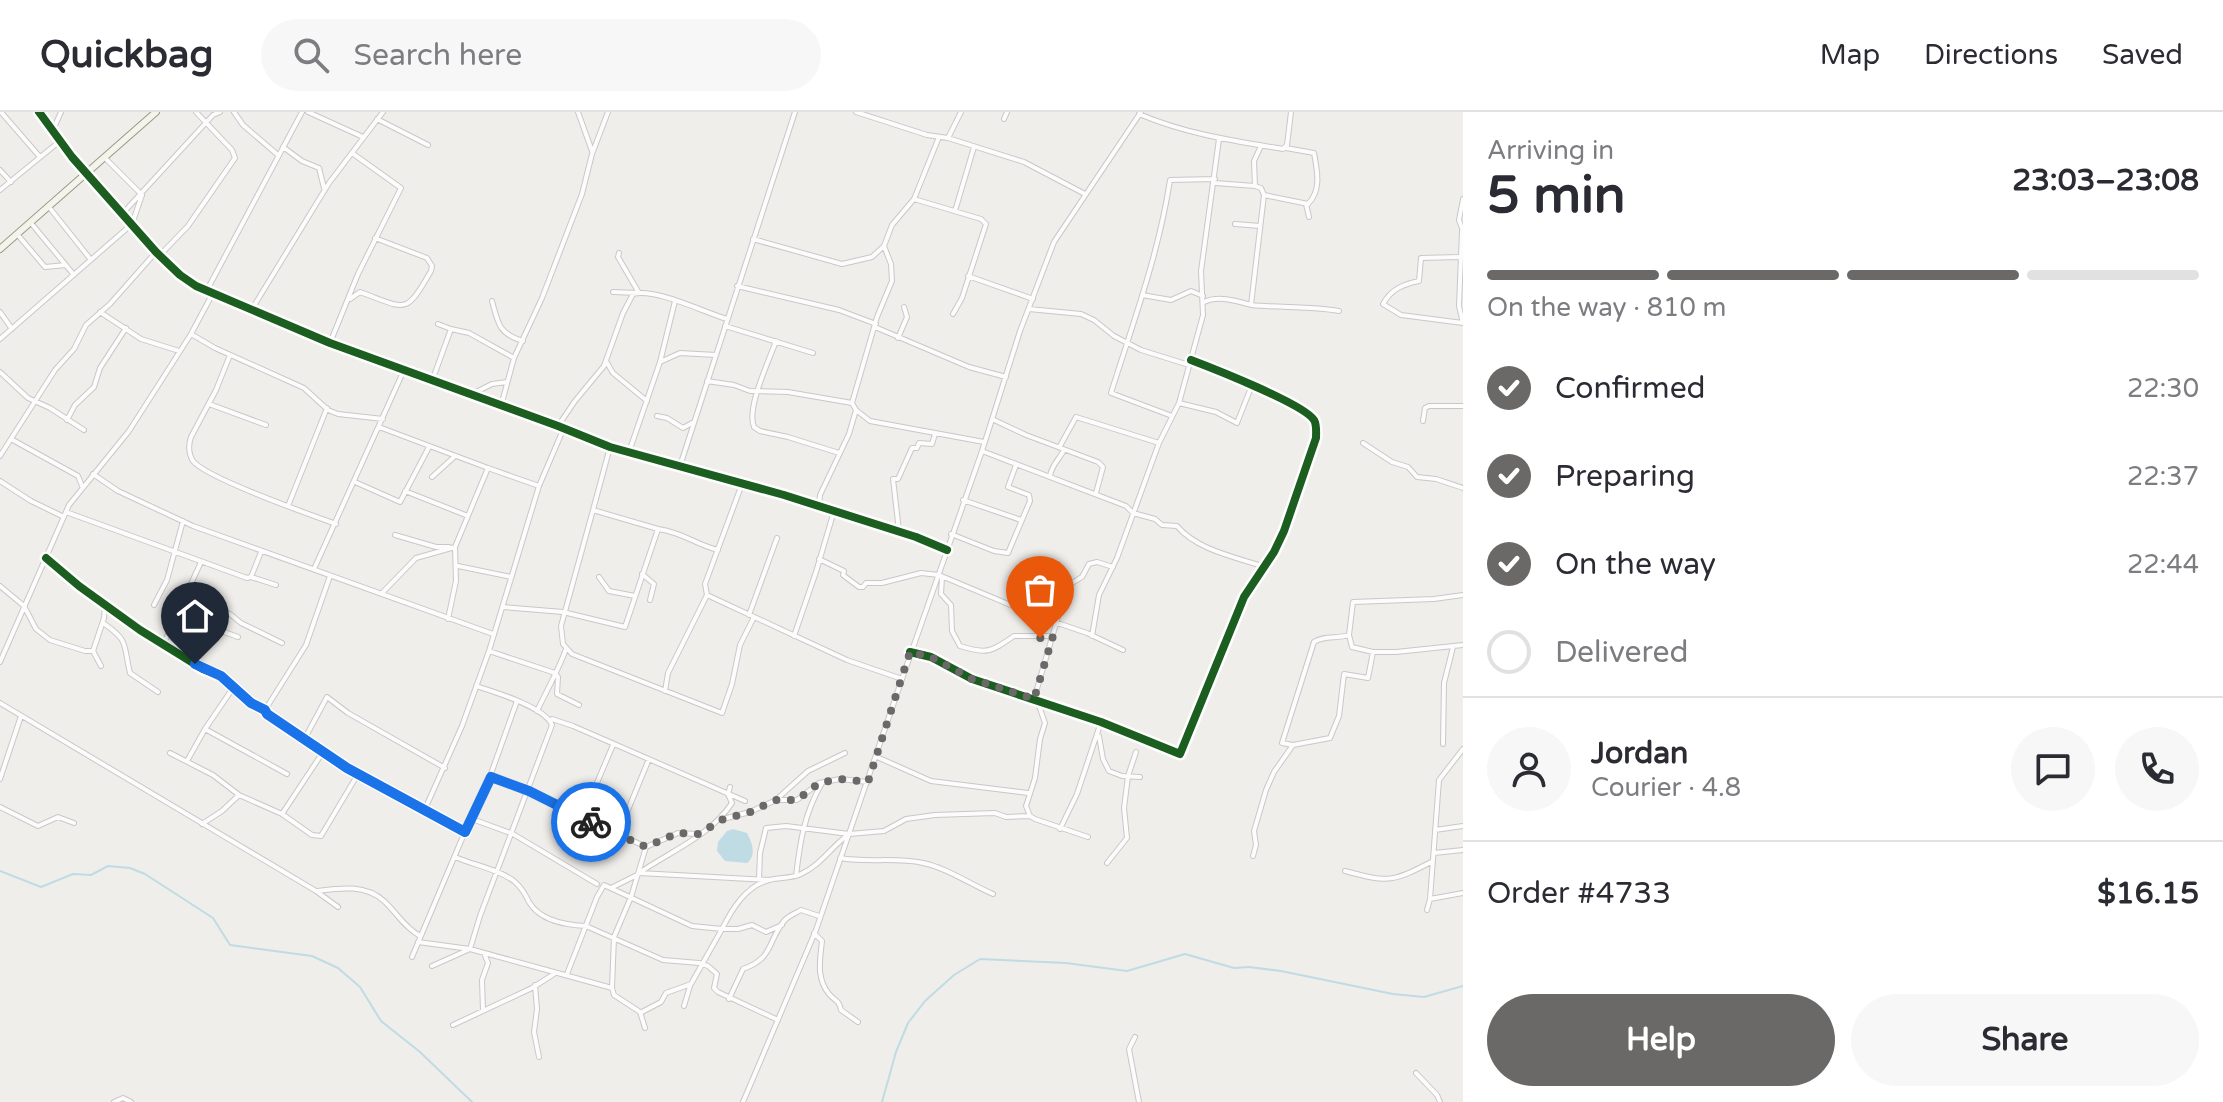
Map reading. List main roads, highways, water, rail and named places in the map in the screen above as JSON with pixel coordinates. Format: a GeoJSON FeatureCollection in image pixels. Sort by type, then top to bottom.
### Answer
{"type":"FeatureCollection","features":[{"type":"Feature","properties":{"kind":"water"},"geometry":{"type":"Polygon","coordinates":[[[733,829],[747,833],[751,841],[753,853],[747,863],[725,861],[717,851],[718,842],[727,831],[733,829]]]}},
{"type":"Feature","properties":{"kind":"waterway"},"geometry":{"type":"LineString","coordinates":[[0,871],[41,887],[73,874],[91,875],[108,866],[130,868],[145,874],[213,918],[230,945],[312,956],[338,968],[360,987],[381,1021],[420,1052],[472,1102]]}},
{"type":"Feature","properties":{"kind":"waterway"},"geometry":{"type":"LineString","coordinates":[[882,1102],[908,1023],[925,1001],[954,975],[980,959],[1066,963],[1127,971],[1185,954],[1234,968],[1281,971],[1393,994],[1424,997],[1463,986]]}}]}
